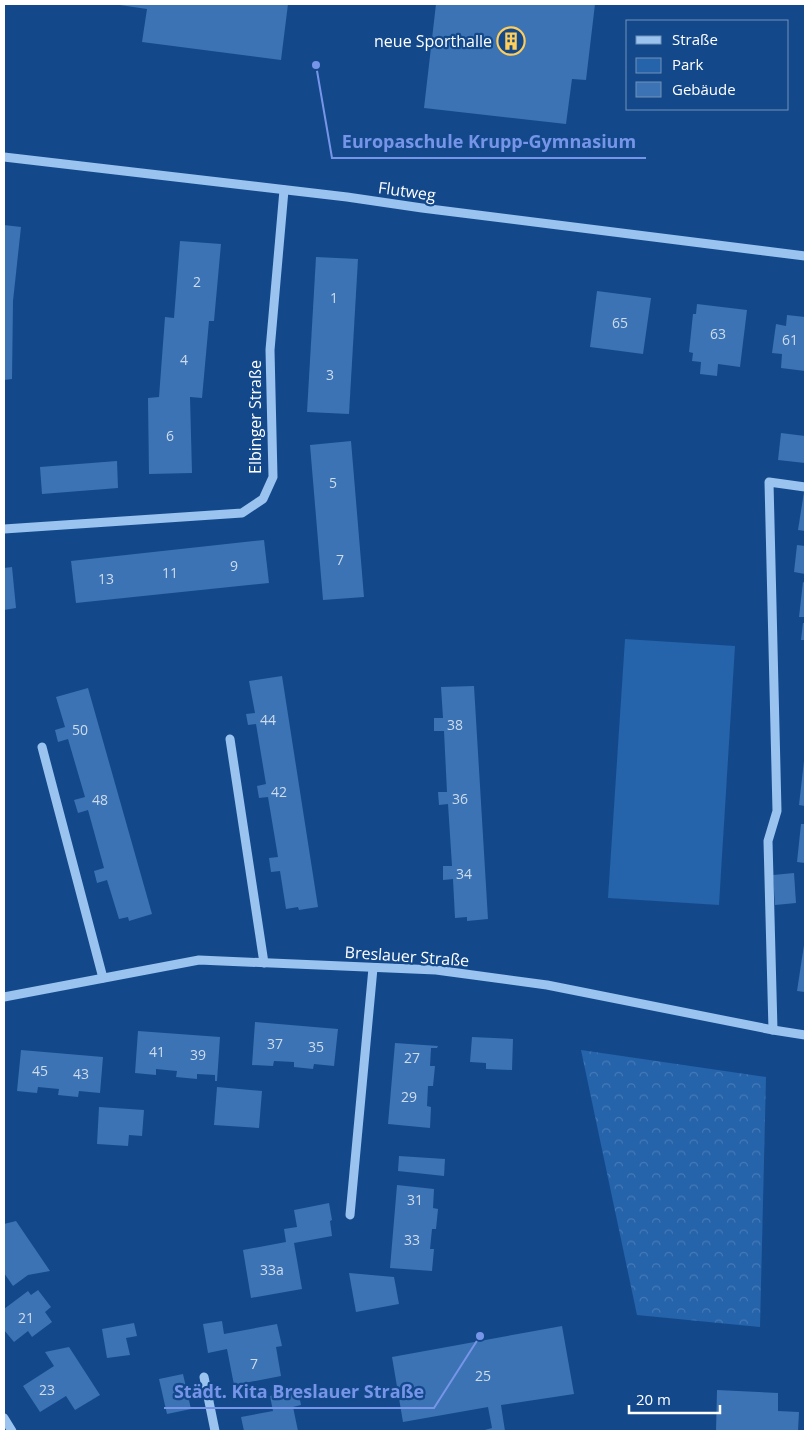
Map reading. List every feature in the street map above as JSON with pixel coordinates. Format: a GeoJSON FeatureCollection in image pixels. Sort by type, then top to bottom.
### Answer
{"type":"FeatureCollection","features":[{"type":"Feature","properties":{"kind":"street","name":"Flutweg"},"geometry":{"type":"LineString","coordinates":[[4,157],[284,190],[805,256]]}},
{"type":"Feature","properties":{"kind":"street","name":"Elbinger Straße"},"geometry":{"type":"LineString","coordinates":[[4,529],[242,513],[264,499],[272,476],[270,350],[284,190]]}},
{"type":"Feature","properties":{"kind":"street"},"geometry":{"type":"LineString","coordinates":[[773,1030],[768,841],[777,811],[769,482],[805,487]]}},
{"type":"Feature","properties":{"kind":"street"},"geometry":{"type":"LineString","coordinates":[[230,739],[264,963]]}},
{"type":"Feature","properties":{"kind":"street"},"geometry":{"type":"LineString","coordinates":[[42,747],[103,978]]}},
{"type":"Feature","properties":{"kind":"street","name":"Breslauer Straße"},"geometry":{"type":"LineString","coordinates":[[4,997],[199,960],[436,970],[547,985],[805,1035]]}},
{"type":"Feature","properties":{"kind":"street"},"geometry":{"type":"LineString","coordinates":[[350,1216],[373,968]]}},
{"type":"Feature","properties":{"kind":"street"},"geometry":{"type":"LineString","coordinates":[[204,1377],[215,1431]]}},
{"type":"Feature","properties":{"kind":"street"},"geometry":{"type":"LineString","coordinates":[[4,1418],[12,1431]]}},
{"type":"Feature","properties":{"kind":"green space"},"geometry":{"type":"Polygon","coordinates":[[[625,639],[735,646],[719,905],[608,898],[625,639]]]}},
{"type":"Feature","properties":{"kind":"green space"},"geometry":{"type":"Polygon","coordinates":[[[581,1050],[766,1077],[760,1327],[637,1315],[581,1050]]]}},
{"type":"Feature","properties":{"kind":"building"},"geometry":{"type":"Polygon","coordinates":[[[113,4],[288,4],[281,60],[142,42],[147,9],[113,4]]]}},
{"type":"Feature","properties":{"kind":"building","name":"neue Sporthalle"},"geometry":{"type":"Polygon","coordinates":[[[436,4],[595,4],[586,80],[572,79],[566,124],[424,108],[436,4]]]}},
{"type":"Feature","properties":{"kind":"building"},"geometry":{"type":"Polygon","coordinates":[[[4,225],[21,227],[13,301],[12,379],[4,380],[4,225]]]}},
{"type":"Feature","properties":{"kind":"building"},"geometry":{"type":"Polygon","coordinates":[[[180,241],[221,244],[214,321],[209,321],[202,398],[190,397],[192,473],[149,474],[148,398],[159,397],[165,317],[174,318],[180,241]]]}},
{"type":"Feature","properties":{"kind":"building"},"geometry":{"type":"Polygon","coordinates":[[[316,257],[358,259],[349,414],[307,412],[316,257]]]}},
{"type":"Feature","properties":{"kind":"building"},"geometry":{"type":"Polygon","coordinates":[[[597,291],[651,298],[643,354],[590,347],[597,291]]]}},
{"type":"Feature","properties":{"kind":"building"},"geometry":{"type":"Polygon","coordinates":[[[697,304],[747,310],[740,367],[718,364],[717,376],[700,374],[701,362],[692,361],[693,353],[689,352],[693,314],[696,314],[697,304]]]}},
{"type":"Feature","properties":{"kind":"building"},"geometry":{"type":"Polygon","coordinates":[[[787,315],[805,317],[805,371],[781,368],[782,354],[772,353],[776,324],[786,326],[787,315]]]}},
{"type":"Feature","properties":{"kind":"building"},"geometry":{"type":"Polygon","coordinates":[[[781,433],[805,436],[805,463],[778,460],[781,433]]]}},
{"type":"Feature","properties":{"kind":"building"},"geometry":{"type":"Polygon","coordinates":[[[351,441],[364,597],[323,600],[310,445],[351,441]]]}},
{"type":"Feature","properties":{"kind":"building"},"geometry":{"type":"Polygon","coordinates":[[[117,461],[118,488],[42,494],[40,467],[117,461]]]}},
{"type":"Feature","properties":{"kind":"building"},"geometry":{"type":"Polygon","coordinates":[[[805,492],[805,531],[798,530],[805,492]]]}},
{"type":"Feature","properties":{"kind":"building"},"geometry":{"type":"Polygon","coordinates":[[[264,540],[269,583],[76,603],[71,561],[264,540]]]}},
{"type":"Feature","properties":{"kind":"building"},"geometry":{"type":"Polygon","coordinates":[[[797,545],[805,546],[805,574],[794,572],[797,545]]]}},
{"type":"Feature","properties":{"kind":"building"},"geometry":{"type":"Polygon","coordinates":[[[12,567],[16,608],[4,610],[4,568],[12,567]]]}},
{"type":"Feature","properties":{"kind":"building"},"geometry":{"type":"Polygon","coordinates":[[[803,582],[805,583],[805,617],[799,617],[803,582]]]}},
{"type":"Feature","properties":{"kind":"building"},"geometry":{"type":"Polygon","coordinates":[[[803,623],[805,623],[805,640],[801,640],[803,623]]]}},
{"type":"Feature","properties":{"kind":"building"},"geometry":{"type":"Polygon","coordinates":[[[282,676],[318,907],[299,910],[298,907],[286,909],[280,871],[271,872],[269,858],[278,857],[268,797],[259,798],[257,786],[266,784],[256,724],[248,725],[246,714],[255,713],[249,681],[282,676]]]}},
{"type":"Feature","properties":{"kind":"building"},"geometry":{"type":"Polygon","coordinates":[[[474,686],[488,919],[467,921],[467,917],[455,918],[453,879],[443,880],[443,866],[452,866],[448,804],[439,805],[438,792],[447,792],[444,731],[434,731],[434,718],[443,718],[441,687],[474,686]]]}},
{"type":"Feature","properties":{"kind":"building"},"geometry":{"type":"Polygon","coordinates":[[[88,688],[152,914],[129,921],[128,917],[119,919],[107,880],[97,883],[94,871],[104,868],[88,810],[78,813],[74,800],[85,797],[68,739],[58,742],[55,730],[65,727],[56,697],[88,688]]]}},
{"type":"Feature","properties":{"kind":"building"},"geometry":{"type":"Polygon","coordinates":[[[805,762],[805,806],[799,805],[805,762]]]}},
{"type":"Feature","properties":{"kind":"building"},"geometry":{"type":"Polygon","coordinates":[[[801,824],[805,824],[805,863],[797,862],[801,824]]]}},
{"type":"Feature","properties":{"kind":"building"},"geometry":{"type":"Polygon","coordinates":[[[794,873],[796,903],[775,905],[773,875],[794,873]]]}},
{"type":"Feature","properties":{"kind":"building"},"geometry":{"type":"Polygon","coordinates":[[[805,945],[805,992],[797,991],[805,945]]]}},
{"type":"Feature","properties":{"kind":"building"},"geometry":{"type":"Polygon","coordinates":[[[255,1022],[338,1029],[334,1066],[314,1064],[313,1069],[294,1067],[294,1062],[274,1061],[273,1066],[252,1065],[255,1022]]]}},
{"type":"Feature","properties":{"kind":"building"},"geometry":{"type":"Polygon","coordinates":[[[138,1031],[220,1037],[217,1081],[215,1081],[215,1075],[197,1074],[197,1079],[176,1077],[177,1071],[156,1069],[156,1075],[135,1073],[138,1031]]]}},
{"type":"Feature","properties":{"kind":"building"},"geometry":{"type":"Polygon","coordinates":[[[472,1037],[513,1039],[512,1070],[486,1069],[486,1063],[470,1062],[472,1037]]]}},
{"type":"Feature","properties":{"kind":"building"},"geometry":{"type":"Polygon","coordinates":[[[395,1043],[438,1046],[437,1048],[431,1048],[430,1066],[435,1066],[433,1086],[428,1086],[427,1106],[431,1107],[430,1128],[388,1124],[395,1043]]]}},
{"type":"Feature","properties":{"kind":"building"},"geometry":{"type":"Polygon","coordinates":[[[21,1050],[103,1057],[100,1093],[79,1091],[78,1097],[58,1095],[59,1089],[38,1087],[37,1093],[17,1091],[21,1050]]]}},
{"type":"Feature","properties":{"kind":"building"},"geometry":{"type":"Polygon","coordinates":[[[217,1087],[262,1091],[259,1128],[214,1125],[217,1087]]]}},
{"type":"Feature","properties":{"kind":"building"},"geometry":{"type":"Polygon","coordinates":[[[99,1107],[144,1110],[142,1136],[129,1135],[128,1146],[97,1144],[99,1107]]]}},
{"type":"Feature","properties":{"kind":"building"},"geometry":{"type":"Polygon","coordinates":[[[399,1156],[445,1159],[444,1176],[398,1171],[399,1156]]]}},
{"type":"Feature","properties":{"kind":"building"},"geometry":{"type":"Polygon","coordinates":[[[397,1185],[434,1189],[433,1208],[438,1209],[436,1229],[432,1229],[430,1249],[434,1249],[432,1271],[390,1268],[397,1185]]]}},
{"type":"Feature","properties":{"kind":"building"},"geometry":{"type":"Polygon","coordinates":[[[329,1203],[332,1236],[294,1243],[302,1289],[251,1298],[243,1250],[286,1242],[284,1229],[297,1227],[294,1210],[329,1203]]]}},
{"type":"Feature","properties":{"kind":"building"},"geometry":{"type":"Polygon","coordinates":[[[16,1221],[50,1271],[28,1275],[13,1286],[4,1273],[4,1224],[16,1221]]]}},
{"type":"Feature","properties":{"kind":"building"},"geometry":{"type":"Polygon","coordinates":[[[349,1273],[394,1277],[399,1304],[356,1312],[349,1273]]]}},
{"type":"Feature","properties":{"kind":"building"},"geometry":{"type":"Polygon","coordinates":[[[38,1290],[51,1307],[45,1312],[52,1322],[32,1337],[28,1331],[14,1342],[4,1330],[4,1309],[28,1291],[31,1295],[38,1290]]]}},
{"type":"Feature","properties":{"kind":"building"},"geometry":{"type":"Polygon","coordinates":[[[222,1321],[224,1334],[277,1324],[282,1346],[276,1347],[281,1376],[234,1385],[227,1349],[208,1353],[203,1324],[222,1321]]]}},
{"type":"Feature","properties":{"kind":"building"},"geometry":{"type":"Polygon","coordinates":[[[134,1323],[137,1336],[126,1338],[130,1355],[107,1358],[102,1329],[134,1323]]]}},
{"type":"Feature","properties":{"kind":"building"},"geometry":{"type":"Polygon","coordinates":[[[562,1326],[574,1394],[501,1405],[505,1431],[481,1431],[492,1428],[488,1407],[403,1422],[392,1357],[562,1326]]]}},
{"type":"Feature","properties":{"kind":"building"},"geometry":{"type":"Polygon","coordinates":[[[69,1347],[100,1395],[75,1410],[66,1396],[40,1412],[23,1386],[54,1366],[45,1352],[69,1347]]]}},
{"type":"Feature","properties":{"kind":"building"},"geometry":{"type":"Polygon","coordinates":[[[183,1374],[191,1409],[167,1414],[159,1379],[183,1374]]]}},
{"type":"Feature","properties":{"kind":"building"},"geometry":{"type":"Polygon","coordinates":[[[298,1390],[301,1405],[293,1407],[298,1431],[244,1431],[241,1417],[273,1411],[270,1396],[298,1390]]]}},
{"type":"Feature","properties":{"kind":"building"},"geometry":{"type":"Polygon","coordinates":[[[717,1390],[778,1393],[778,1411],[799,1412],[798,1431],[716,1431],[717,1390]]]}},
{"type":"Feature","properties":{"kind":"place","name":"neue Sporthalle"},"geometry":{"type":"Point","coordinates":[511,41]}},
{"type":"Feature","properties":{"kind":"place","name":"Europaschule Krupp-Gymnasium"},"geometry":{"type":"Point","coordinates":[316,65]}},
{"type":"Feature","properties":{"kind":"place","name":"Städt. Kita Breslauer Straße"},"geometry":{"type":"Point","coordinates":[480,1336]}}]}
